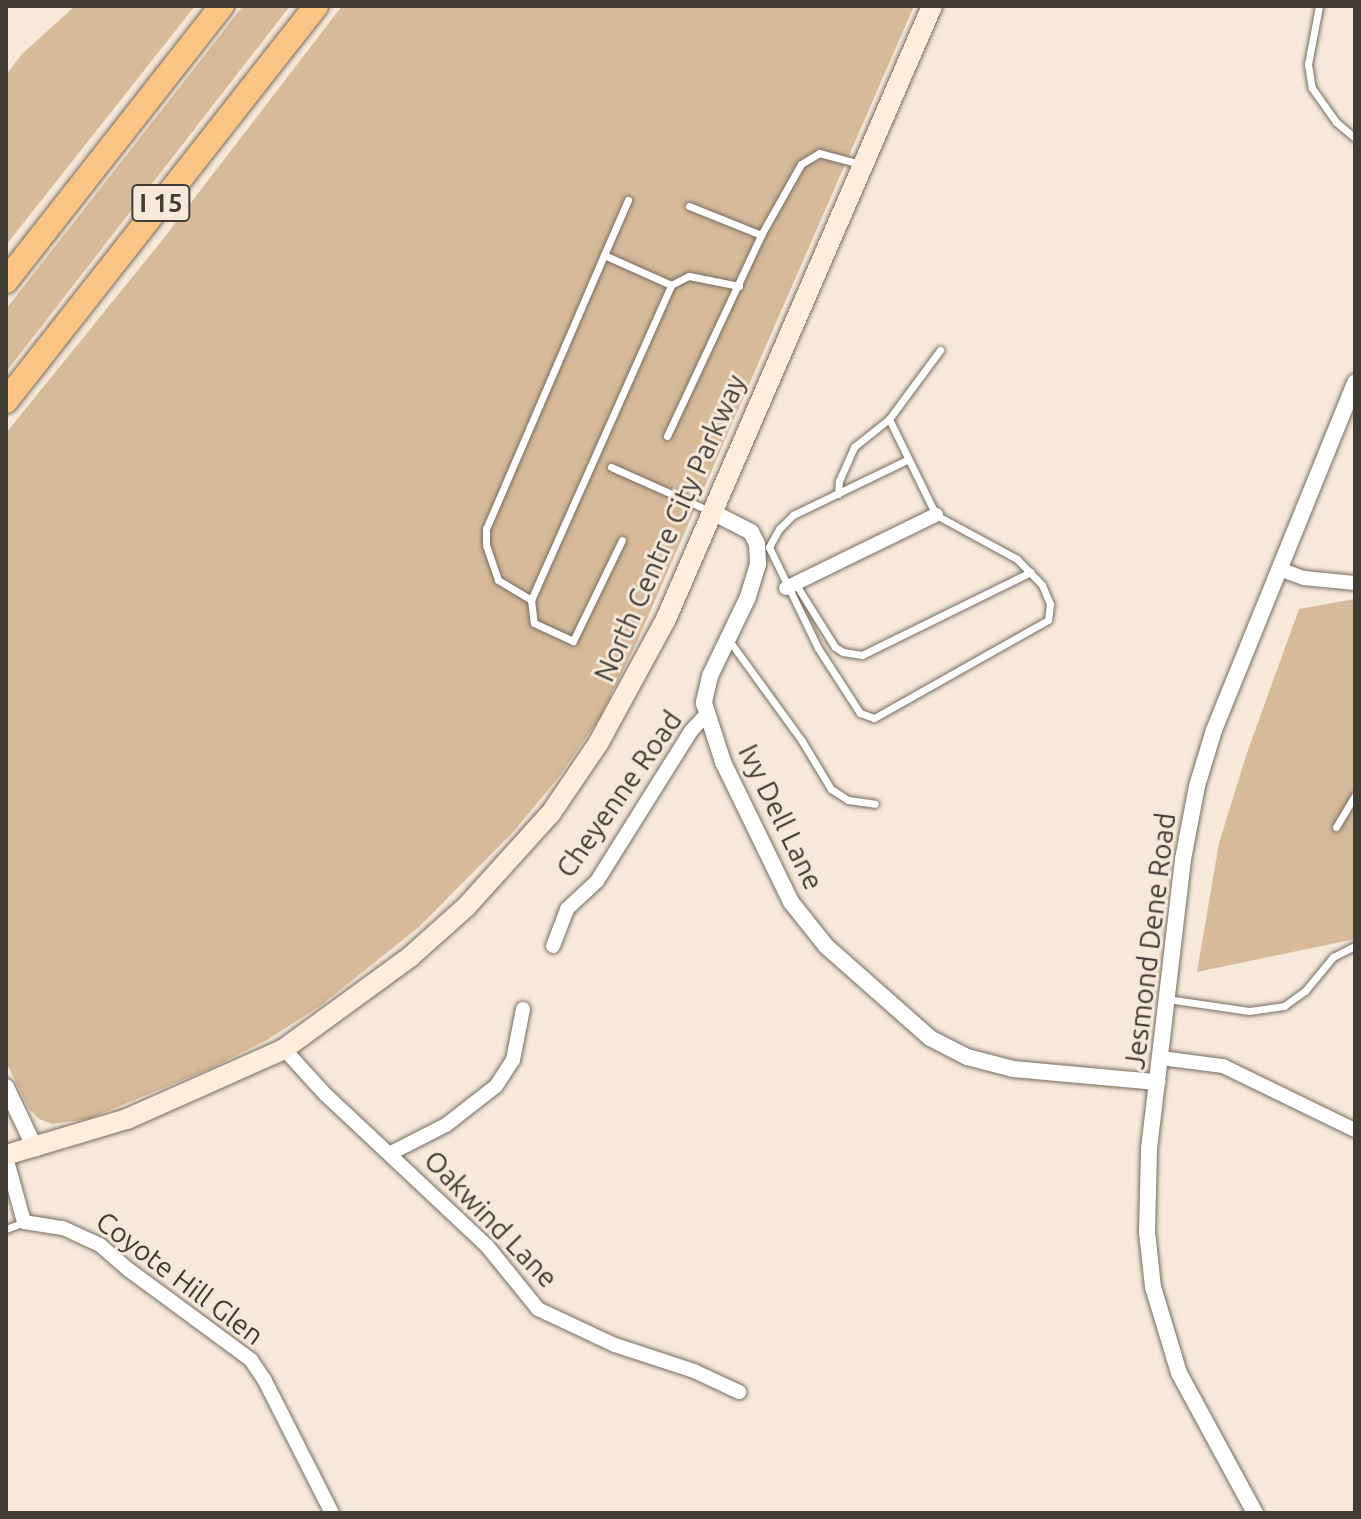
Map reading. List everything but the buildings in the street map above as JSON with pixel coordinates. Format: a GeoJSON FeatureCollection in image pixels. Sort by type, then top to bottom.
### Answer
{"type":"FeatureCollection","features":[{"type":"Feature","properties":{"kind":"highway","name":"I 15"},"geometry":{"type":"LineString","coordinates":[[6,281],[222,6]]}},
{"type":"Feature","properties":{"kind":"highway","name":"I 15"},"geometry":{"type":"LineString","coordinates":[[6,401],[316,6]]}},
{"type":"Feature","properties":{"kind":"main road","name":"North Centre City Parkway"},"geometry":{"type":"LineString","coordinates":[[6,1156],[172,1102],[284,1049],[405,962],[466,907],[551,813],[635,682],[666,619],[710,511],[932,6]]}},
{"type":"Feature","properties":{"kind":"street","name":"Jesmond Dene Road"},"geometry":{"type":"LineString","coordinates":[[1255,1513],[1179,1373],[1153,1287],[1147,1232],[1149,1149],[1183,859],[1197,786],[1214,730],[1355,382]]}},
{"type":"Feature","properties":{"kind":"street"},"geometry":{"type":"LineString","coordinates":[[710,511],[751,532],[763,546]]}},
{"type":"Feature","properties":{"kind":"street"},"geometry":{"type":"LineString","coordinates":[[791,586],[936,515]]}},
{"type":"Feature","properties":{"kind":"street","name":"Ivy Dell Lane"},"geometry":{"type":"LineString","coordinates":[[763,546],[748,597],[710,676],[704,703],[723,762],[791,902],[826,946],[930,1038],[967,1057],[1013,1069],[1157,1082]]}},
{"type":"Feature","properties":{"kind":"street"},"geometry":{"type":"LineString","coordinates":[[1279,569],[1304,578],[1355,583]]}},
{"type":"Feature","properties":{"kind":"street","name":"Cheyenne Road"},"geometry":{"type":"LineString","coordinates":[[553,946],[567,909],[597,881],[691,731],[707,714]]}},
{"type":"Feature","properties":{"kind":"street"},"geometry":{"type":"LineString","coordinates":[[391,1153],[446,1125],[496,1086],[513,1060],[523,1009]]}},
{"type":"Feature","properties":{"kind":"street","name":"Oakwind Lane"},"geometry":{"type":"LineString","coordinates":[[284,1049],[325,1094],[487,1246],[538,1309],[615,1345],[694,1371],[739,1392]]}},
{"type":"Feature","properties":{"kind":"street"},"geometry":{"type":"LineString","coordinates":[[1161,1058],[1223,1066],[1355,1130]]}},
{"type":"Feature","properties":{"kind":"street"},"geometry":{"type":"LineString","coordinates":[[6,1087],[35,1148]]}},
{"type":"Feature","properties":{"kind":"street"},"geometry":{"type":"LineString","coordinates":[[6,1156],[24,1222]]}},
{"type":"Feature","properties":{"kind":"street","name":"Coyote Hill Glen"},"geometry":{"type":"LineString","coordinates":[[24,1222],[63,1228],[100,1245],[251,1360],[265,1381],[332,1513]]}},
{"type":"Feature","properties":{"kind":"lane"},"geometry":{"type":"LineString","coordinates":[[1319,6],[1308,64],[1312,88],[1336,122],[1355,138]]}},
{"type":"Feature","properties":{"kind":"lane"},"geometry":{"type":"LineString","coordinates":[[667,436],[784,191],[809,157],[827,153],[862,164]]}},
{"type":"Feature","properties":{"kind":"lane"},"geometry":{"type":"LineString","coordinates":[[531,600],[498,580],[486,545],[486,529],[628,200]]}},
{"type":"Feature","properties":{"kind":"lane"},"geometry":{"type":"LineString","coordinates":[[689,206],[761,235]]}},
{"type":"Feature","properties":{"kind":"lane"},"geometry":{"type":"LineString","coordinates":[[604,255],[671,285]]}},
{"type":"Feature","properties":{"kind":"lane"},"geometry":{"type":"LineString","coordinates":[[622,540],[573,641],[534,623],[531,600],[671,285],[689,276],[739,286]]}},
{"type":"Feature","properties":{"kind":"lane"},"geometry":{"type":"LineString","coordinates":[[838,494],[839,481],[854,447],[889,419],[940,350]]}},
{"type":"Feature","properties":{"kind":"lane"},"geometry":{"type":"LineString","coordinates":[[791,586],[818,648],[860,713],[874,718],[1048,620],[1050,604],[1042,585],[1031,572],[1017,559],[936,515],[889,419]]}},
{"type":"Feature","properties":{"kind":"lane"},"geometry":{"type":"LineString","coordinates":[[907,460],[793,515],[763,546],[835,647],[843,652],[862,655],[1031,572]]}},
{"type":"Feature","properties":{"kind":"lane"},"geometry":{"type":"LineString","coordinates":[[611,467],[710,511]]}},
{"type":"Feature","properties":{"kind":"lane"},"geometry":{"type":"LineString","coordinates":[[727,638],[802,741],[831,789],[848,800],[875,804]]}},
{"type":"Feature","properties":{"kind":"lane"},"geometry":{"type":"LineString","coordinates":[[1336,827],[1355,795]]}},
{"type":"Feature","properties":{"kind":"lane"},"geometry":{"type":"LineString","coordinates":[[1167,999],[1249,1011],[1284,1006],[1305,991],[1333,957],[1355,946]]}},
{"type":"Feature","properties":{"kind":"lane"},"geometry":{"type":"LineString","coordinates":[[6,1229],[24,1222]]}},
{"type":"Feature","properties":{"kind":"shaded area"},"geometry":{"type":"Polygon","coordinates":[[[75,6],[195,6],[6,245],[6,75],[22,54],[75,6]]]}},
{"type":"Feature","properties":{"kind":"shaded area"},"geometry":{"type":"Polygon","coordinates":[[[243,6],[290,6],[6,372],[6,309],[243,6]]]}},
{"type":"Feature","properties":{"kind":"shaded area"},"geometry":{"type":"Polygon","coordinates":[[[342,6],[914,6],[636,644],[599,719],[558,778],[513,832],[419,927],[320,1006],[267,1040],[207,1070],[88,1119],[52,1124],[39,1119],[29,1109],[6,1062],[6,433],[160,243],[342,6]]]}},
{"type":"Feature","properties":{"kind":"shaded area"},"geometry":{"type":"Polygon","coordinates":[[[1355,599],[1355,939],[1197,972],[1219,843],[1247,753],[1299,609],[1355,599]]]}}]}
